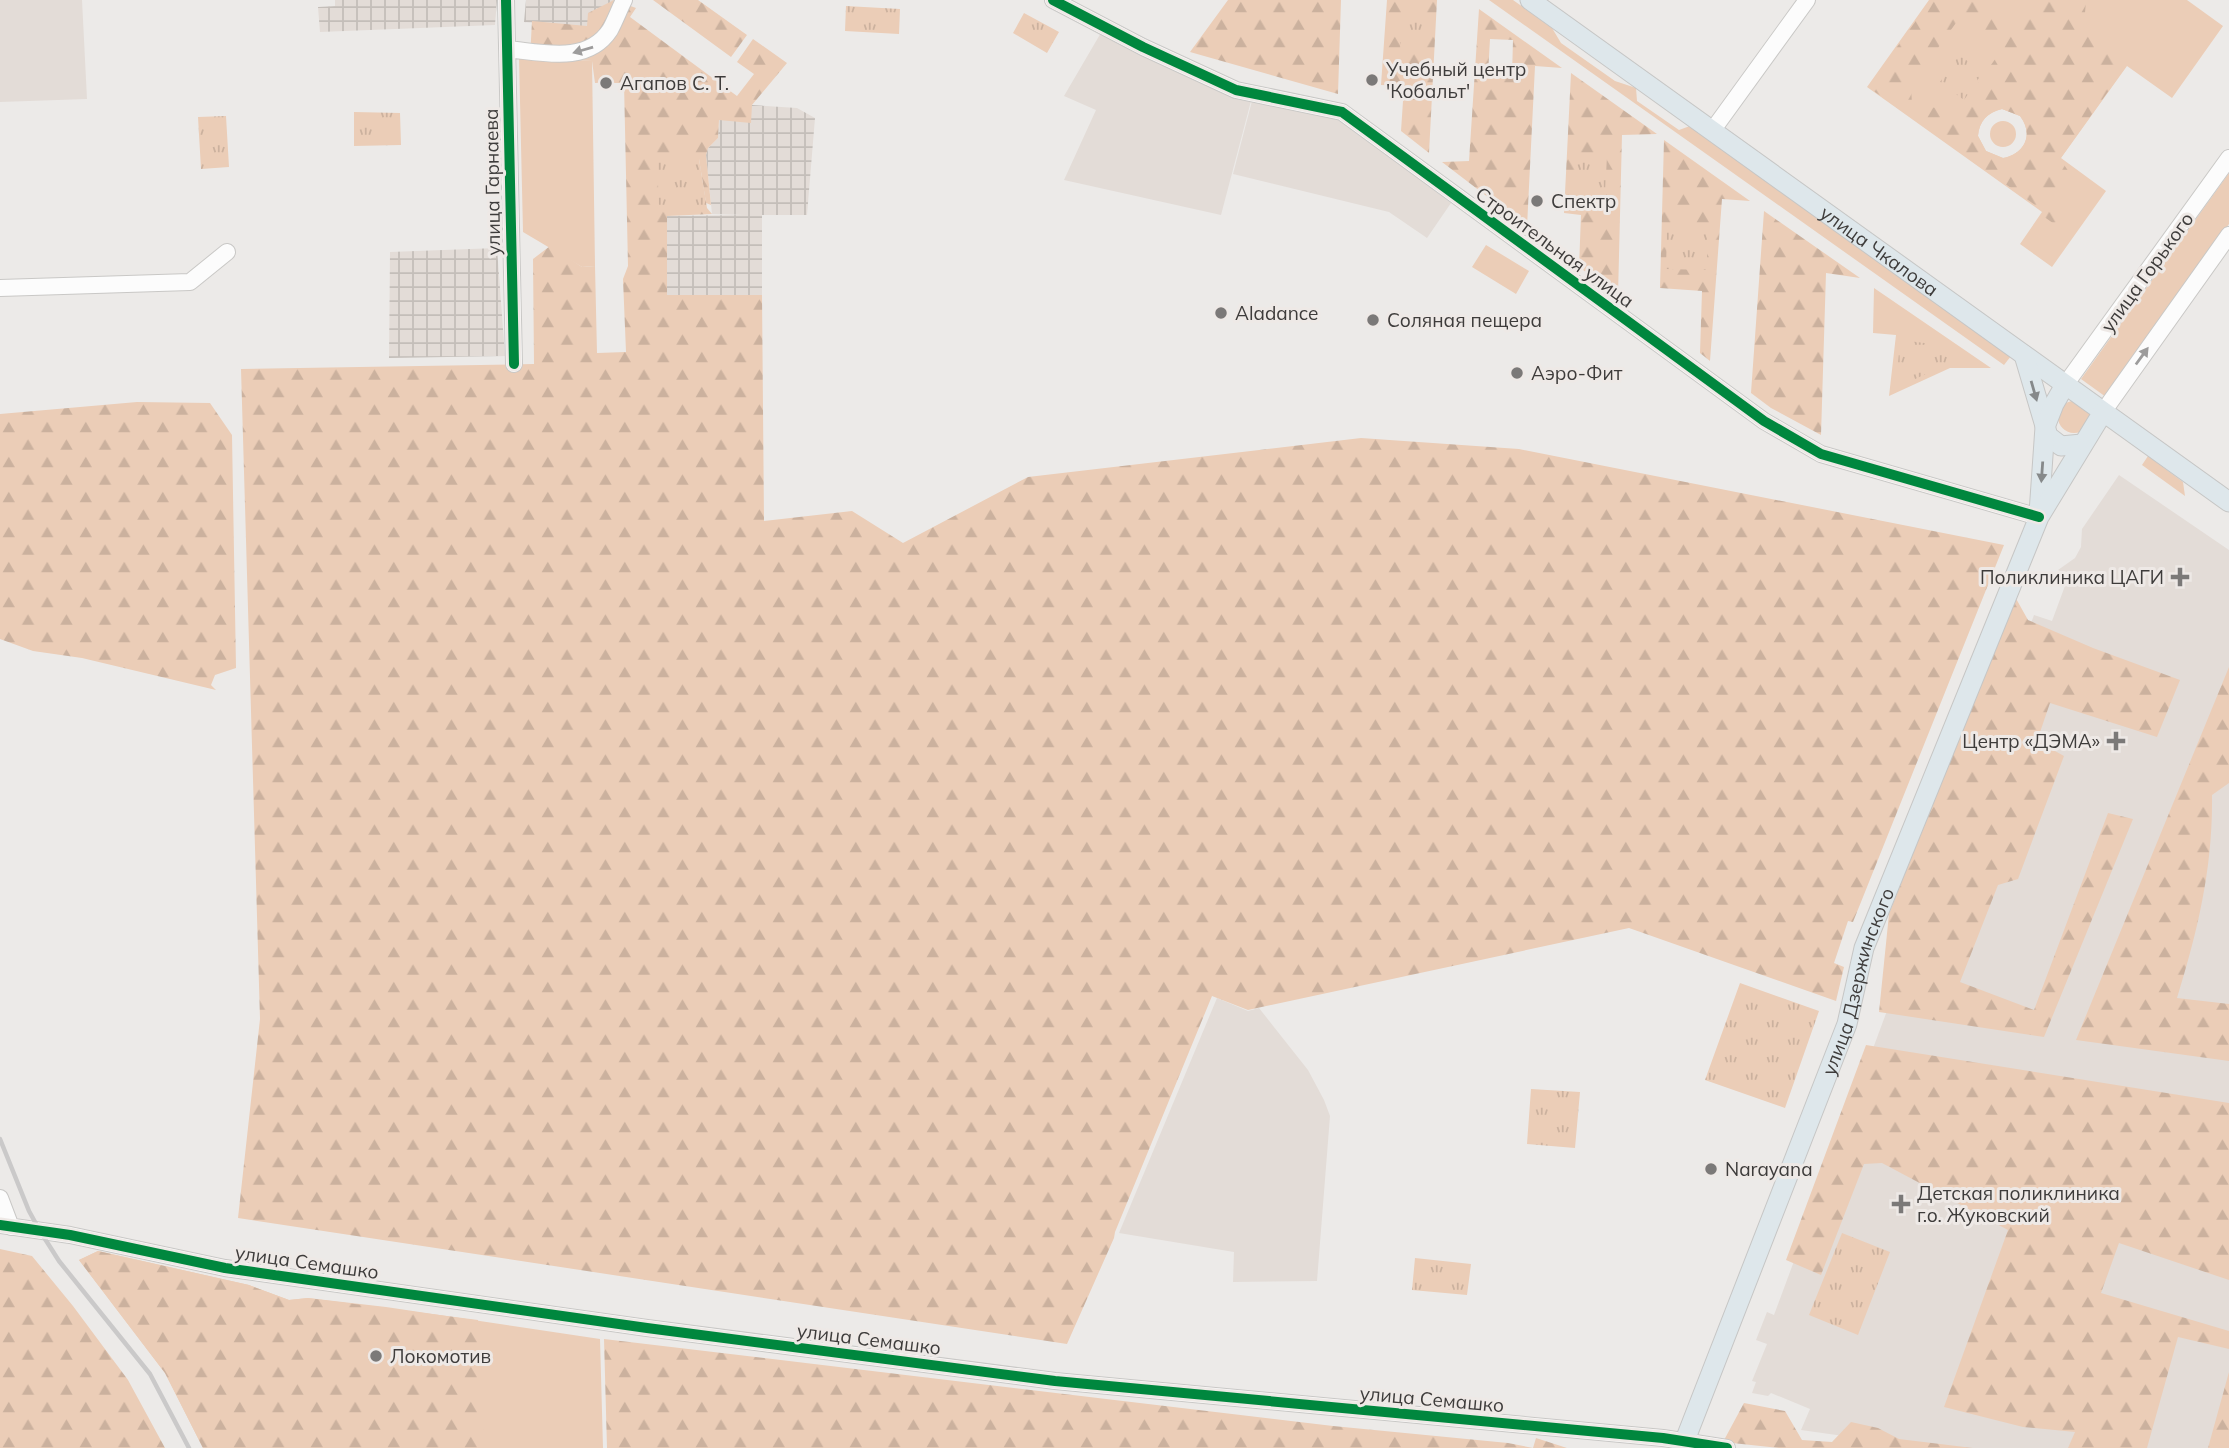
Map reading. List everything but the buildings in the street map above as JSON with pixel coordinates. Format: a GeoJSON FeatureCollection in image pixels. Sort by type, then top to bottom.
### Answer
{"type":"FeatureCollection","features":[{"type":"Feature","properties":{"kind":"main road","name":"улица Чкалова"},"geometry":{"type":"LineString","coordinates":[[1530,0],[2229,502]]}},
{"type":"Feature","properties":{"kind":"main road","name":"улица Дзержинского"},"geometry":{"type":"LineString","coordinates":[[2024,355],[2045,427],[2039,517]]}},
{"type":"Feature","properties":{"kind":"main road","name":"улица Дзержинского"},"geometry":{"type":"LineString","coordinates":[[2045,427],[2065,385]]}},
{"type":"Feature","properties":{"kind":"main road","name":"улица Дзержинского"},"geometry":{"type":"LineString","coordinates":[[1684,1445],[1847,1024],[1864,948],[2039,517],[2103,412]]}},
{"type":"Feature","properties":{"kind":"main road"},"geometry":{"type":"LineString","coordinates":[[2045,427],[2048,436],[2061,446],[2082,444]]}},
{"type":"Feature","properties":{"kind":"street","name":"улица Гарнаева"},"geometry":{"type":"LineString","coordinates":[[506,0],[514,364]]}},
{"type":"Feature","properties":{"kind":"street"},"geometry":{"type":"LineString","coordinates":[[507,48],[574,54],[593,48],[609,31],[624,0]]}},
{"type":"Feature","properties":{"kind":"street","name":"Строительная улица"},"geometry":{"type":"LineString","coordinates":[[1053,0],[1143,47],[1236,90],[1342,112],[1764,421],[1821,454],[2039,517]]}},
{"type":"Feature","properties":{"kind":"street"},"geometry":{"type":"LineString","coordinates":[[1712,131],[1807,0]]}},
{"type":"Feature","properties":{"kind":"street","name":"улица Горького"},"geometry":{"type":"LineString","coordinates":[[2065,385],[2229,158]]}},
{"type":"Feature","properties":{"kind":"street"},"geometry":{"type":"LineString","coordinates":[[2103,412],[2229,235]]}},
{"type":"Feature","properties":{"kind":"street"},"geometry":{"type":"LineString","coordinates":[[0,288],[190,282],[227,252]]}},
{"type":"Feature","properties":{"kind":"street"},"geometry":{"type":"LineString","coordinates":[[0,1198],[6,1226]]}},
{"type":"Feature","properties":{"kind":"street","name":"улица Семашко"},"geometry":{"type":"LineString","coordinates":[[6,1226],[71,1235],[225,1268],[647,1328],[987,1372],[1727,1448]]}},
{"type":"Feature","properties":{"kind":"shaded area"},"geometry":{"type":"Polygon","coordinates":[[[0,0],[82,0],[87,99],[0,102],[0,0]]]}},
{"type":"Feature","properties":{"kind":"shaded area"},"geometry":{"type":"Polygon","coordinates":[[[335,0],[497,0],[495,25],[320,32],[318,7],[335,6],[335,0]]]}},
{"type":"Feature","properties":{"kind":"shaded area"},"geometry":{"type":"Polygon","coordinates":[[[526,0],[616,0],[589,28],[524,22],[526,0]]]}},
{"type":"Feature","properties":{"kind":"shaded area"},"geometry":{"type":"Polygon","coordinates":[[[1102,31],[1251,101],[1221,215],[1064,180],[1096,110],[1064,96],[1102,31]]]}},
{"type":"Feature","properties":{"kind":"shaded area"},"geometry":{"type":"Polygon","coordinates":[[[1252,101],[1341,120],[1451,203],[1427,238],[1389,212],[1233,174],[1252,101]]]}},
{"type":"Feature","properties":{"kind":"shaded area"},"geometry":{"type":"Polygon","coordinates":[[[752,105],[797,108],[815,118],[807,215],[762,215],[762,295],[667,296],[667,216],[744,215],[712,214],[706,155],[708,148],[718,138],[719,120],[752,105]]]}},
{"type":"Feature","properties":{"kind":"shaded area"},"geometry":{"type":"Polygon","coordinates":[[[497,248],[505,356],[389,358],[390,252],[497,248]]]}},
{"type":"Feature","properties":{"kind":"shaded area"},"geometry":{"type":"Polygon","coordinates":[[[2119,475],[2229,550],[2229,1448],[1929,1448],[1801,1430],[1810,1409],[1771,1393],[1768,1396],[1752,1393],[1756,1382],[1752,1381],[1767,1344],[1756,1340],[1767,1312],[1774,1315],[2034,615],[2052,621],[2069,575],[2058,570],[2075,558],[2081,547],[2082,529],[2119,475]]]}},
{"type":"Feature","properties":{"kind":"shaded area"},"geometry":{"type":"Polygon","coordinates":[[[1217,998],[1248,1011],[1259,1008],[1308,1070],[1330,1116],[1317,1281],[1233,1282],[1234,1252],[1119,1233],[1217,998]]]}},
{"type":"Feature","properties":{"kind":"green space"},"geometry":{"type":"Polygon","coordinates":[[[614,0],[636,8],[630,17],[737,96],[754,74],[737,62],[753,39],[787,63],[752,105],[751,123],[719,120],[718,138],[708,148],[706,155],[711,205],[706,203],[699,159],[659,208],[707,208],[712,214],[667,216],[667,295],[762,295],[764,521],[852,511],[903,543],[1028,477],[1361,438],[1519,449],[2004,545],[1853,922],[1848,921],[1834,963],[1844,967],[1836,1001],[1629,928],[1248,1010],[1212,996],[1114,1238],[1067,1344],[238,1218],[260,1019],[241,369],[534,364],[533,259],[550,246],[582,267],[595,266],[597,353],[626,352],[623,279],[628,266],[624,83],[595,83],[592,61],[530,58],[532,21],[587,26],[588,13],[614,0]]]}},
{"type":"Feature","properties":{"kind":"green space"},"geometry":{"type":"Polygon","coordinates":[[[653,0],[698,0],[747,35],[731,57],[653,0]]]}},
{"type":"Feature","properties":{"kind":"green space"},"geometry":{"type":"Polygon","coordinates":[[[1228,0],[1341,0],[1338,94],[1190,52],[1228,0]]]}},
{"type":"Feature","properties":{"kind":"green space"},"geometry":{"type":"Polygon","coordinates":[[[1387,0],[1437,0],[1429,153],[1401,131],[1404,86],[1381,85],[1387,0]]]}},
{"type":"Feature","properties":{"kind":"green space"},"geometry":{"type":"Polygon","coordinates":[[[1489,0],[1513,0],[1552,28],[1561,43],[1615,81],[1636,88],[1637,101],[1679,130],[1690,126],[2011,356],[2004,365],[1489,0]]]}},
{"type":"Feature","properties":{"kind":"green space"},"geometry":{"type":"Polygon","coordinates":[[[1929,0],[2187,0],[2223,26],[2172,98],[2127,66],[2061,158],[2106,191],[2052,267],[2020,244],[2042,212],[1867,87],[1929,0]],[[2002,109],[1985,118],[1978,136],[1986,151],[2003,158],[2022,148],[2027,136],[2020,116],[2002,109]]]}},
{"type":"Feature","properties":{"kind":"green space"},"geometry":{"type":"Polygon","coordinates":[[[1931,0],[1949,0],[1968,9],[1966,0],[1977,0],[2011,25],[2029,0],[2086,0],[2085,13],[2127,65],[2060,159],[2071,175],[2052,204],[2073,218],[2064,231],[2043,216],[2045,212],[1868,87],[1931,0]],[[1958,20],[1911,86],[1912,105],[1956,110],[2001,51],[1958,20]],[[2002,109],[1985,118],[1978,136],[1986,151],[2003,158],[2022,148],[2027,136],[2020,116],[2002,109]]]}},
{"type":"Feature","properties":{"kind":"green space"},"geometry":{"type":"Polygon","coordinates":[[[846,6],[900,9],[899,34],[845,31],[846,6]]]}},
{"type":"Feature","properties":{"kind":"green space"},"geometry":{"type":"Polygon","coordinates":[[[1479,9],[1562,68],[1535,66],[1527,227],[1442,162],[1469,161],[1479,9]],[[1490,39],[1488,74],[1512,75],[1513,40],[1490,39]]]}},
{"type":"Feature","properties":{"kind":"green space"},"geometry":{"type":"Polygon","coordinates":[[[1024,13],[1059,32],[1047,53],[1013,33],[1024,13]]]}},
{"type":"Feature","properties":{"kind":"green space"},"geometry":{"type":"Polygon","coordinates":[[[1401,18],[1425,19],[1423,54],[1400,53],[1401,18]]]}},
{"type":"Feature","properties":{"kind":"green space"},"geometry":{"type":"Polygon","coordinates":[[[1959,55],[1983,72],[1964,100],[1940,82],[1959,55]]]}},
{"type":"Feature","properties":{"kind":"green space"},"geometry":{"type":"Polygon","coordinates":[[[519,57],[592,61],[595,266],[582,267],[523,232],[519,57]]]}},
{"type":"Feature","properties":{"kind":"green space"},"geometry":{"type":"Polygon","coordinates":[[[1571,73],[1657,134],[1622,135],[1618,296],[1579,267],[1581,215],[1564,213],[1571,73]]]}},
{"type":"Feature","properties":{"kind":"green space"},"geometry":{"type":"Polygon","coordinates":[[[354,112],[400,113],[401,145],[354,146],[354,112]]]}},
{"type":"Feature","properties":{"kind":"green space"},"geometry":{"type":"Polygon","coordinates":[[[226,116],[229,167],[201,169],[198,117],[226,116]]]}},
{"type":"Feature","properties":{"kind":"green space"},"geometry":{"type":"Polygon","coordinates":[[[2003,121],[2012,125],[2016,134],[2012,143],[2003,147],[1994,143],[1990,134],[1994,125],[2003,121]]]}},
{"type":"Feature","properties":{"kind":"green space"},"geometry":{"type":"Polygon","coordinates":[[[1664,140],[1750,201],[1722,199],[1710,361],[1700,353],[1702,291],[1660,288],[1664,140]]]}},
{"type":"Feature","properties":{"kind":"green space"},"geometry":{"type":"Polygon","coordinates":[[[1577,154],[1607,156],[1605,194],[1575,193],[1577,154]]]}},
{"type":"Feature","properties":{"kind":"green space"},"geometry":{"type":"Polygon","coordinates":[[[657,159],[699,159],[707,208],[659,208],[657,159]]]}},
{"type":"Feature","properties":{"kind":"green space"},"geometry":{"type":"Polygon","coordinates":[[[2229,173],[2229,224],[2106,397],[2081,379],[2229,173]]]}},
{"type":"Feature","properties":{"kind":"green space"},"geometry":{"type":"Polygon","coordinates":[[[1764,211],[1860,278],[1826,273],[1821,435],[1771,408],[1751,393],[1764,211]]]}},
{"type":"Feature","properties":{"kind":"green space"},"geometry":{"type":"Polygon","coordinates":[[[1667,227],[1707,228],[1707,270],[1666,269],[1667,227]]]}},
{"type":"Feature","properties":{"kind":"green space"},"geometry":{"type":"Polygon","coordinates":[[[1486,245],[1529,271],[1516,294],[1472,267],[1486,245]]]}},
{"type":"Feature","properties":{"kind":"green space"},"geometry":{"type":"Polygon","coordinates":[[[1874,288],[1991,368],[1950,368],[1889,396],[1896,335],[1873,333],[1874,288]]]}},
{"type":"Feature","properties":{"kind":"green space"},"geometry":{"type":"Polygon","coordinates":[[[1900,340],[1949,346],[1947,364],[1896,388],[1900,340]]]}},
{"type":"Feature","properties":{"kind":"green space"},"geometry":{"type":"Polygon","coordinates":[[[2074,401],[2085,406],[2090,417],[2085,428],[2074,433],[2063,428],[2058,417],[2063,406],[2074,401]]]}},
{"type":"Feature","properties":{"kind":"green space"},"geometry":{"type":"Polygon","coordinates":[[[137,402],[210,403],[232,435],[236,668],[215,675],[211,685],[216,690],[82,658],[33,651],[0,639],[0,414],[137,402]]]}},
{"type":"Feature","properties":{"kind":"green space"},"geometry":{"type":"Polygon","coordinates":[[[2148,456],[2183,482],[2185,496],[2142,465],[2148,456]]]}},
{"type":"Feature","properties":{"kind":"green space"},"geometry":{"type":"Polygon","coordinates":[[[2014,595],[2028,620],[2093,648],[2180,680],[2157,737],[2050,703],[2037,741],[2064,756],[2018,879],[1998,885],[1960,982],[2034,1010],[2108,813],[2133,819],[2044,1037],[1879,1012],[1889,914],[2014,595]]]}},
{"type":"Feature","properties":{"kind":"green space"},"geometry":{"type":"Polygon","coordinates":[[[2229,667],[2229,783],[2212,795],[2210,848],[2203,898],[2177,998],[2229,1004],[2229,1061],[2076,1040],[2229,667]]]}},
{"type":"Feature","properties":{"kind":"green space"},"geometry":{"type":"Polygon","coordinates":[[[1740,983],[1819,1011],[1785,1108],[1705,1080],[1740,983]]]}},
{"type":"Feature","properties":{"kind":"green space"},"geometry":{"type":"Polygon","coordinates":[[[1866,1045],[2229,1103],[2229,1280],[2119,1243],[2101,1293],[2229,1331],[2229,1349],[2178,1337],[2147,1448],[2068,1448],[2075,1432],[2023,1427],[1944,1407],[2008,1230],[1882,1163],[1864,1164],[1821,1275],[1786,1260],[1866,1045]]]}},
{"type":"Feature","properties":{"kind":"green space"},"geometry":{"type":"Polygon","coordinates":[[[1531,1089],[1580,1092],[1575,1148],[1527,1144],[1531,1089]]]}},
{"type":"Feature","properties":{"kind":"green space"},"geometry":{"type":"Polygon","coordinates":[[[1842,1233],[1890,1252],[1858,1335],[1809,1315],[1842,1233]]]}},
{"type":"Feature","properties":{"kind":"green space"},"geometry":{"type":"Polygon","coordinates":[[[0,1249],[32,1256],[128,1380],[165,1448],[0,1448],[0,1249]]]}},
{"type":"Feature","properties":{"kind":"green space","name":"Локомотив"},"geometry":{"type":"Polygon","coordinates":[[[98,1251],[249,1285],[289,1300],[308,1298],[386,1307],[600,1339],[603,1448],[203,1448],[165,1373],[79,1260],[98,1251]]]}},
{"type":"Feature","properties":{"kind":"green space","name":"Локомотив"},"geometry":{"type":"Polygon","coordinates":[[[98,1251],[249,1285],[289,1300],[308,1298],[478,1320],[484,1448],[203,1448],[165,1373],[79,1260],[98,1251]]]}},
{"type":"Feature","properties":{"kind":"green space"},"geometry":{"type":"Polygon","coordinates":[[[1415,1258],[1471,1264],[1467,1295],[1412,1290],[1415,1258]]]}},
{"type":"Feature","properties":{"kind":"green space"},"geometry":{"type":"Polygon","coordinates":[[[604,1339],[1333,1426],[1508,1443],[1533,1448],[607,1448],[604,1339]]]}},
{"type":"Feature","properties":{"kind":"green space"},"geometry":{"type":"Polygon","coordinates":[[[2229,1372],[2229,1448],[2208,1448],[2229,1372]]]}},
{"type":"Feature","properties":{"kind":"green space"},"geometry":{"type":"Polygon","coordinates":[[[1744,1403],[1785,1411],[1802,1440],[1832,1442],[1851,1422],[1878,1428],[1899,1439],[1973,1448],[1779,1448],[1723,1442],[1744,1403]]]}},
{"type":"Feature","properties":{"kind":"green space"},"geometry":{"type":"Polygon","coordinates":[[[1536,1438],[1567,1448],[1533,1448],[1536,1438]]]}},
{"type":"Feature","properties":{"kind":"railway"},"geometry":{"type":"LineString","coordinates":[[0,1139],[29,1211],[40,1231],[59,1261],[150,1374],[189,1448]]}},
{"type":"Feature","properties":{"kind":"cycle path"},"geometry":{"type":"LineString","coordinates":[[506,0],[514,364]]}},
{"type":"Feature","properties":{"kind":"cycle path"},"geometry":{"type":"LineString","coordinates":[[1053,0],[1143,47],[1236,90],[1342,112],[1764,421],[1821,454],[2039,517]]}},
{"type":"Feature","properties":{"kind":"cycle path"},"geometry":{"type":"LineString","coordinates":[[0,1225],[70,1235],[225,1268],[647,1328],[1055,1381],[1663,1438],[1727,1448]]}},
{"type":"Feature","properties":{"kind":"place","name":"Учебный центр 'Кобальт'"},"geometry":{"type":"Point","coordinates":[1372,80]}},
{"type":"Feature","properties":{"kind":"place","name":"Агапов С. Т."},"geometry":{"type":"Point","coordinates":[606,83]}},
{"type":"Feature","properties":{"kind":"place","name":"Спектр"},"geometry":{"type":"Point","coordinates":[1537,201]}},
{"type":"Feature","properties":{"kind":"place","name":"Aladance"},"geometry":{"type":"Point","coordinates":[1221,313]}},
{"type":"Feature","properties":{"kind":"place","name":"Соляная пещера"},"geometry":{"type":"Point","coordinates":[1373,320]}},
{"type":"Feature","properties":{"kind":"place","name":"Аэро-Фит"},"geometry":{"type":"Point","coordinates":[1517,373]}},
{"type":"Feature","properties":{"kind":"place","name":"Поликлиника ЦАГИ"},"geometry":{"type":"Point","coordinates":[2180,577]}},
{"type":"Feature","properties":{"kind":"place","name":"Центр «ДЭМА»"},"geometry":{"type":"Point","coordinates":[2116,741]}},
{"type":"Feature","properties":{"kind":"place","name":"Narayana"},"geometry":{"type":"Point","coordinates":[1711,1169]}},
{"type":"Feature","properties":{"kind":"place","name":"Детская поликлиника г.о. Жуковский"},"geometry":{"type":"Point","coordinates":[1901,1204]}},
{"type":"Feature","properties":{"kind":"place","name":"Локомотив"},"geometry":{"type":"Point","coordinates":[376,1356]}}]}
